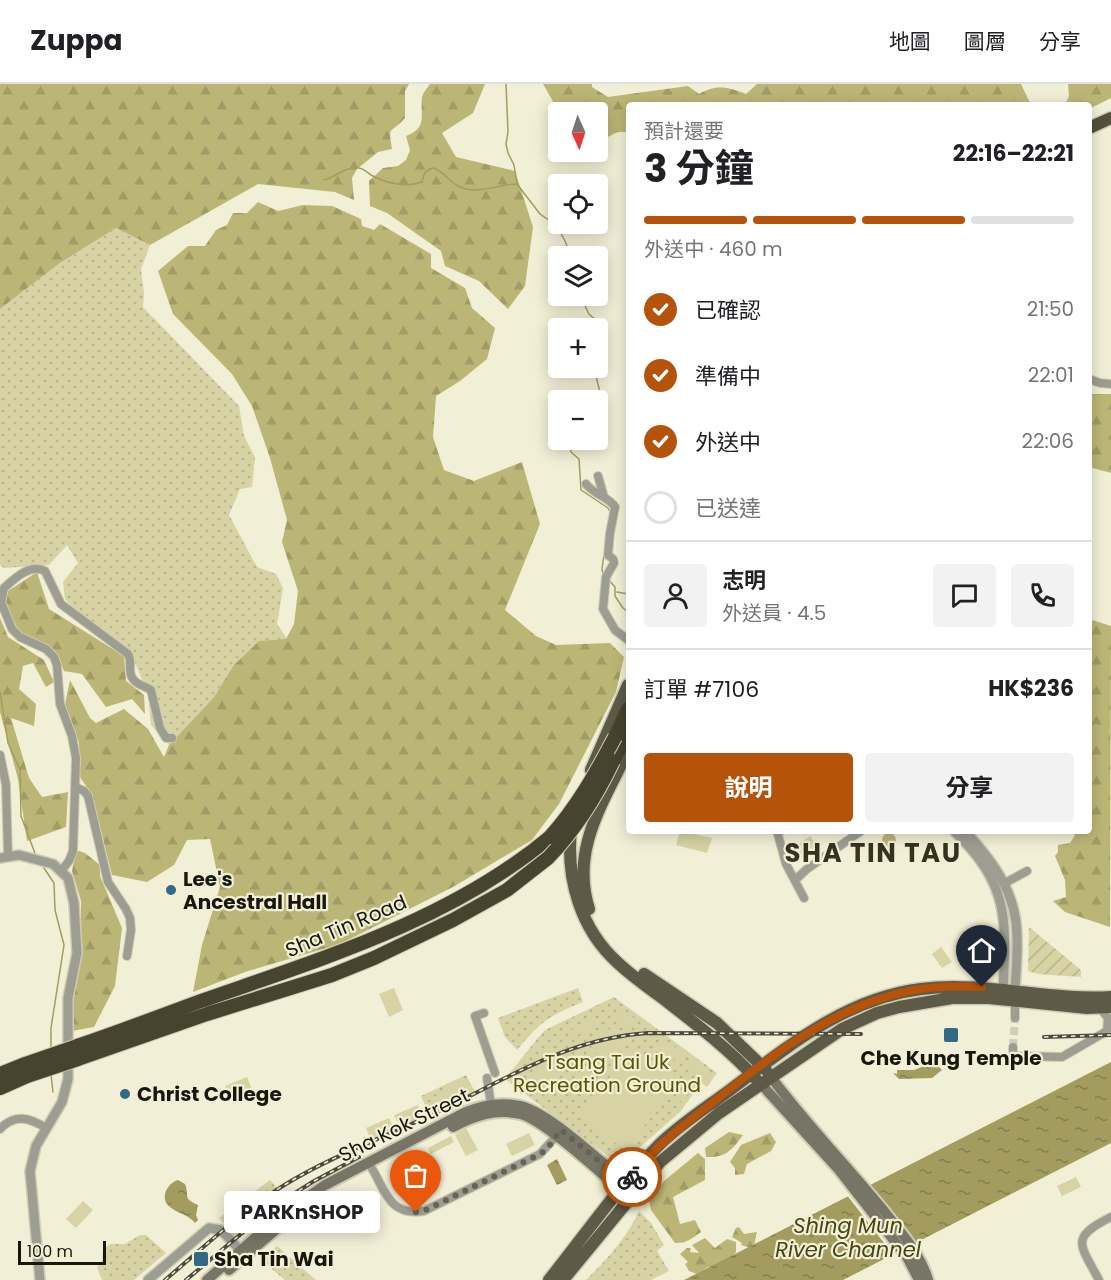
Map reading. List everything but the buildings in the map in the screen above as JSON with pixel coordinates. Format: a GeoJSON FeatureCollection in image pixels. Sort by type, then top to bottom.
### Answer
{"type":"FeatureCollection","features":[{"type":"Feature","properties":{"kind":"highway"},"geometry":{"type":"LineString","coordinates":[[1092,118],[1111,109]]}},
{"type":"Feature","properties":{"kind":"highway"},"geometry":{"type":"LineString","coordinates":[[1092,127],[1111,118]]}},
{"type":"Feature","properties":{"kind":"highway","name":"Sha Tin Road"},"geometry":{"type":"LineString","coordinates":[[0,1074],[26,1070],[78,1053],[291,971],[366,941],[446,904],[498,876],[550,837],[568,816],[586,790],[626,713]]}},
{"type":"Feature","properties":{"kind":"highway","name":"Sha Tin Road"},"geometry":{"type":"LineString","coordinates":[[78,1053],[142,1039],[198,1017],[323,978],[374,958],[453,920],[507,890],[548,858],[570,833],[585,813],[626,735]]}},
{"type":"Feature","properties":{"kind":"highway","name":"Sha Tin Road"},"geometry":{"type":"LineString","coordinates":[[0,1088],[26,1070]]}},
{"type":"Feature","properties":{"kind":"main road"},"geometry":{"type":"LineString","coordinates":[[626,690],[581,792],[571,825],[570,870],[577,897],[589,926],[610,955],[751,1074],[766,1081],[857,1185],[912,1255],[928,1280]]}},
{"type":"Feature","properties":{"kind":"main road"},"geometry":{"type":"LineString","coordinates":[[626,754],[585,847],[582,864],[583,883],[591,914],[603,934],[629,963],[717,1023],[763,1065],[766,1081]]}},
{"type":"Feature","properties":{"kind":"main road"},"geometry":{"type":"LineString","coordinates":[[563,1280],[659,1146],[813,1028],[879,999],[927,988],[968,986],[1009,995],[1105,1008]]}},
{"type":"Feature","properties":{"kind":"main road"},"geometry":{"type":"LineString","coordinates":[[549,1280],[628,1190],[660,1162],[766,1081],[842,1029],[877,1013],[942,999],[1009,995],[1111,997]]}},
{"type":"Feature","properties":{"kind":"main road","name":"Sha Kok Street"},"geometry":{"type":"LineString","coordinates":[[370,1165],[466,1112],[491,1104],[520,1106],[536,1111],[628,1190]]}},
{"type":"Feature","properties":{"kind":"main road","name":"Sha Kok Street"},"geometry":{"type":"LineString","coordinates":[[207,1280],[243,1253],[300,1202],[325,1185],[469,1119],[491,1112],[518,1113],[559,1133]]}},
{"type":"Feature","properties":{"kind":"main road","name":"Sha Kok Street"},"geometry":{"type":"LineString","coordinates":[[218,1280],[243,1253]]}},
{"type":"Feature","properties":{"kind":"main road"},"geometry":{"type":"LineString","coordinates":[[912,1255],[919,1280]]}},
{"type":"Feature","properties":{"kind":"street"},"geometry":{"type":"LineString","coordinates":[[1092,380],[1111,384]]}},
{"type":"Feature","properties":{"kind":"street"},"geometry":{"type":"LineString","coordinates":[[598,476],[604,497]]}},
{"type":"Feature","properties":{"kind":"street"},"geometry":{"type":"LineString","coordinates":[[586,484],[590,489],[612,502],[615,511],[608,555],[614,563],[606,577],[603,609],[615,630],[626,639]]}},
{"type":"Feature","properties":{"kind":"street"},"geometry":{"type":"LineString","coordinates":[[62,870],[73,851],[75,748],[60,704],[56,662],[46,649],[15,633],[7,621],[2,606],[1,596],[4,588],[30,569],[38,568],[45,571],[62,606],[128,654],[131,661],[132,679],[151,690],[161,732],[166,738],[172,738]]}},
{"type":"Feature","properties":{"kind":"street"},"geometry":{"type":"LineString","coordinates":[[0,755],[6,785],[4,857],[19,855],[48,862],[62,870],[72,892],[77,953],[68,998],[67,1087],[59,1107],[34,1152],[30,1171],[40,1280]]}},
{"type":"Feature","properties":{"kind":"street"},"geometry":{"type":"LineString","coordinates":[[75,787],[84,791],[88,796],[108,882],[130,918],[131,930],[127,956]]}},
{"type":"Feature","properties":{"kind":"street"},"geometry":{"type":"LineString","coordinates":[[778,834],[786,864],[804,898]]}},
{"type":"Feature","properties":{"kind":"street"},"geometry":{"type":"LineString","coordinates":[[795,880],[857,834]]}},
{"type":"Feature","properties":{"kind":"street"},"geometry":{"type":"LineString","coordinates":[[957,834],[984,864],[1000,896],[1005,926],[1009,995],[1015,1018]]}},
{"type":"Feature","properties":{"kind":"street"},"geometry":{"type":"LineString","coordinates":[[968,834],[988,856],[1005,883],[1014,907],[1017,924],[1009,995]]}},
{"type":"Feature","properties":{"kind":"street"},"geometry":{"type":"LineString","coordinates":[[1005,883],[1027,871]]}},
{"type":"Feature","properties":{"kind":"street"},"geometry":{"type":"LineString","coordinates":[[1013,1047],[1013,1054],[1017,1056],[1062,1057],[1107,1031],[1108,1018],[1105,1008]]}},
{"type":"Feature","properties":{"kind":"street"},"geometry":{"type":"LineString","coordinates":[[484,1013],[475,1016],[495,1073]]}},
{"type":"Feature","properties":{"kind":"street"},"geometry":{"type":"LineString","coordinates":[[487,1078],[491,1104]]}},
{"type":"Feature","properties":{"kind":"street"},"geometry":{"type":"LineString","coordinates":[[0,1129],[9,1122],[22,1118],[31,1119],[46,1128]]}},
{"type":"Feature","properties":{"kind":"street"},"geometry":{"type":"LineString","coordinates":[[370,1165],[394,1206],[409,1212],[424,1211],[540,1154],[559,1133]]}},
{"type":"Feature","properties":{"kind":"street"},"geometry":{"type":"LineString","coordinates":[[1099,1280],[1084,1251],[1082,1242],[1085,1233],[1111,1217]]}},
{"type":"Feature","properties":{"kind":"street"},"geometry":{"type":"LineString","coordinates":[[148,1280],[209,1228],[221,1230],[243,1253]]}},
{"type":"Feature","properties":{"kind":"green space"},"geometry":{"type":"Polygon","coordinates":[[[0,84],[409,84],[405,91],[405,118],[390,133],[392,149],[378,152],[357,169],[352,178],[354,200],[335,192],[258,184],[150,245],[116,228],[60,263],[0,309],[0,84]]]}},
{"type":"Feature","properties":{"kind":"green space"},"geometry":{"type":"Polygon","coordinates":[[[430,84],[485,84],[473,113],[442,133],[456,157],[515,171],[533,227],[525,286],[508,309],[479,281],[445,266],[441,251],[387,213],[370,206],[369,181],[383,168],[398,166],[406,160],[410,150],[406,136],[413,133],[420,125],[422,97],[430,84]]]}},
{"type":"Feature","properties":{"kind":"green space"},"geometry":{"type":"Polygon","coordinates":[[[543,84],[592,84],[592,87],[608,97],[688,86],[699,94],[711,89],[722,88],[746,94],[757,84],[1021,84],[1030,102],[626,102],[626,132],[618,132],[608,137],[608,102],[553,102],[543,84]]]}},
{"type":"Feature","properties":{"kind":"green space"},"geometry":{"type":"Polygon","coordinates":[[[1068,84],[1111,84],[1111,98],[1092,108],[1092,102],[1066,102],[1069,96],[1068,84]]]}},
{"type":"Feature","properties":{"kind":"green space"},"geometry":{"type":"Polygon","coordinates":[[[258,202],[278,211],[303,205],[332,206],[361,219],[362,226],[374,230],[380,224],[431,254],[431,268],[465,288],[472,308],[495,328],[487,359],[460,381],[436,396],[433,437],[444,470],[474,481],[522,462],[540,524],[505,610],[536,636],[556,645],[610,643],[624,657],[616,692],[559,804],[532,840],[453,887],[340,944],[245,972],[193,992],[202,945],[220,887],[210,839],[187,840],[174,865],[147,882],[112,875],[92,795],[80,777],[79,743],[65,704],[70,680],[90,718],[96,723],[124,709],[148,729],[164,757],[169,745],[214,697],[233,666],[259,641],[286,639],[294,624],[298,591],[282,542],[287,520],[270,458],[252,406],[232,374],[173,314],[158,271],[188,246],[205,246],[216,230],[227,225],[233,213],[247,213],[258,202]]]}},
{"type":"Feature","properties":{"kind":"green space"},"geometry":{"type":"Polygon","coordinates":[[[116,228],[150,245],[141,269],[143,307],[239,406],[244,436],[255,457],[252,487],[240,489],[229,515],[257,567],[276,574],[283,588],[277,624],[287,639],[233,666],[214,697],[169,745],[151,725],[148,694],[131,653],[90,625],[65,599],[63,582],[78,563],[67,545],[49,565],[4,568],[0,565],[0,309],[60,263],[116,228]]]}},
{"type":"Feature","properties":{"kind":"green space"},"geometry":{"type":"Polygon","coordinates":[[[1092,394],[1111,394],[1111,473],[1092,468],[1092,394]]]}},
{"type":"Feature","properties":{"kind":"green space"},"geometry":{"type":"Polygon","coordinates":[[[37,572],[49,609],[124,656],[126,681],[144,695],[145,714],[132,699],[106,707],[82,674],[64,671],[56,652],[19,632],[5,604],[8,591],[37,572]]]}},
{"type":"Feature","properties":{"kind":"green space"},"geometry":{"type":"Polygon","coordinates":[[[0,618],[8,637],[44,660],[54,682],[46,687],[33,663],[23,666],[19,689],[36,704],[34,726],[11,718],[29,778],[42,797],[68,792],[66,827],[27,841],[18,779],[0,712],[0,618]]]}},
{"type":"Feature","properties":{"kind":"green space"},"geometry":{"type":"Polygon","coordinates":[[[1092,620],[1111,626],[1110,927],[1065,912],[1053,901],[1066,897],[1065,880],[1055,856],[1058,852],[1058,845],[1070,843],[1075,835],[1073,834],[1092,834],[1092,620]]]}},
{"type":"Feature","properties":{"kind":"green space"},"geometry":{"type":"Polygon","coordinates":[[[679,834],[712,838],[707,853],[676,845],[679,834]]]}},
{"type":"Feature","properties":{"kind":"green space"},"geometry":{"type":"Polygon","coordinates":[[[885,834],[893,834],[896,837],[896,843],[892,847],[886,847],[882,843],[882,837],[885,834]]]}},
{"type":"Feature","properties":{"kind":"green space"},"geometry":{"type":"Polygon","coordinates":[[[810,836],[817,847],[801,858],[794,847],[810,836]]]}},
{"type":"Feature","properties":{"kind":"green space"},"geometry":{"type":"Polygon","coordinates":[[[76,850],[85,853],[100,865],[100,876],[122,928],[115,986],[94,1027],[72,1031],[72,990],[81,960],[81,901],[72,871],[76,850]]]}},
{"type":"Feature","properties":{"kind":"green space"},"geometry":{"type":"Polygon","coordinates":[[[1029,927],[1081,970],[1081,977],[1038,974],[1028,971],[1029,927]]]}},
{"type":"Feature","properties":{"kind":"green space"},"geometry":{"type":"Polygon","coordinates":[[[941,947],[952,962],[942,968],[932,954],[941,947]]]}},
{"type":"Feature","properties":{"kind":"green space"},"geometry":{"type":"Polygon","coordinates":[[[394,988],[403,1010],[389,1017],[379,994],[394,988]]]}},
{"type":"Feature","properties":{"kind":"green space","name":"Tsang Tai Uk Recreation Ground"},"geometry":{"type":"Polygon","coordinates":[[[578,988],[583,1002],[546,1020],[517,1050],[505,1037],[498,1018],[578,988]]]}},
{"type":"Feature","properties":{"kind":"green space","name":"Tsang Tai Uk Recreation Ground"},"geometry":{"type":"Polygon","coordinates":[[[614,997],[717,1073],[707,1087],[701,1083],[681,1111],[620,1165],[505,1079],[545,1030],[614,997]]]}},
{"type":"Feature","properties":{"kind":"green space"},"geometry":{"type":"Polygon","coordinates":[[[620,1008],[637,1020],[632,1028],[614,1016],[620,1008]]]}},
{"type":"Feature","properties":{"kind":"green space"},"geometry":{"type":"Polygon","coordinates":[[[592,1019],[596,1027],[576,1036],[572,1027],[592,1019]]]}},
{"type":"Feature","properties":{"kind":"green space"},"geometry":{"type":"Polygon","coordinates":[[[606,1027],[626,1041],[619,1052],[599,1037],[606,1027]]]}},
{"type":"Feature","properties":{"kind":"green space"},"geometry":{"type":"Polygon","coordinates":[[[597,1038],[618,1053],[610,1063],[590,1049],[597,1038]]]}},
{"type":"Feature","properties":{"kind":"green space"},"geometry":{"type":"Polygon","coordinates":[[[666,1040],[683,1053],[677,1061],[660,1048],[666,1040]]]}},
{"type":"Feature","properties":{"kind":"green space"},"geometry":{"type":"Polygon","coordinates":[[[632,1046],[679,1079],[626,1151],[580,1118],[632,1046]]]}},
{"type":"Feature","properties":{"kind":"green space"},"geometry":{"type":"Polygon","coordinates":[[[589,1050],[609,1065],[602,1075],[582,1060],[589,1050]]]}},
{"type":"Feature","properties":{"kind":"green space"},"geometry":{"type":"Polygon","coordinates":[[[546,1059],[559,1068],[542,1093],[529,1084],[546,1059]]]}},
{"type":"Feature","properties":{"kind":"green space"},"geometry":{"type":"Polygon","coordinates":[[[692,1059],[710,1072],[704,1080],[686,1068],[692,1059]]]}},
{"type":"Feature","properties":{"kind":"green space","name":"Tsang Tai Uk Recreation Ground"},"geometry":{"type":"Polygon","coordinates":[[[466,1075],[475,1092],[431,1114],[428,1112],[421,1096],[466,1075]]]}},
{"type":"Feature","properties":{"kind":"green space"},"geometry":{"type":"Polygon","coordinates":[[[247,1077],[254,1094],[233,1104],[225,1086],[247,1077]]]}},
{"type":"Feature","properties":{"kind":"green space"},"geometry":{"type":"Polygon","coordinates":[[[467,1078],[472,1089],[448,1101],[443,1089],[467,1078]]]}},
{"type":"Feature","properties":{"kind":"green space"},"geometry":{"type":"Polygon","coordinates":[[[689,1081],[695,1085],[682,1102],[676,1098],[689,1081]]]}},
{"type":"Feature","properties":{"kind":"green space"},"geometry":{"type":"Polygon","coordinates":[[[418,1105],[423,1117],[400,1127],[394,1115],[418,1105]]]}},
{"type":"Feature","properties":{"kind":"green space"},"geometry":{"type":"Polygon","coordinates":[[[389,1118],[395,1131],[371,1141],[366,1128],[389,1118]]]}},
{"type":"Feature","properties":{"kind":"green space"},"geometry":{"type":"Polygon","coordinates":[[[466,1128],[478,1150],[466,1156],[455,1135],[466,1128]]]}},
{"type":"Feature","properties":{"kind":"green space"},"geometry":{"type":"Polygon","coordinates":[[[729,1132],[743,1135],[728,1152],[719,1156],[706,1157],[705,1148],[729,1132]]]}},
{"type":"Feature","properties":{"kind":"green space"},"geometry":{"type":"Polygon","coordinates":[[[529,1133],[535,1145],[512,1156],[506,1144],[529,1133]]]}},
{"type":"Feature","properties":{"kind":"green space"},"geometry":{"type":"Polygon","coordinates":[[[770,1133],[776,1142],[771,1151],[747,1164],[744,1174],[735,1175],[735,1168],[730,1162],[741,1145],[770,1133]]]}},
{"type":"Feature","properties":{"kind":"green space"},"geometry":{"type":"Polygon","coordinates":[[[451,1136],[454,1142],[431,1154],[428,1148],[451,1136]]]}},
{"type":"Feature","properties":{"kind":"green space"},"geometry":{"type":"Polygon","coordinates":[[[698,1153],[705,1159],[705,1180],[673,1197],[680,1224],[695,1220],[701,1232],[686,1242],[675,1243],[651,1210],[649,1200],[664,1181],[698,1153]]]}},
{"type":"Feature","properties":{"kind":"green space"},"geometry":{"type":"Polygon","coordinates":[[[1076,1177],[1081,1187],[1062,1196],[1057,1186],[1076,1177]]]}},
{"type":"Feature","properties":{"kind":"green space"},"geometry":{"type":"Polygon","coordinates":[[[270,1180],[283,1195],[234,1236],[219,1218],[270,1180]]]}},
{"type":"Feature","properties":{"kind":"green space"},"geometry":{"type":"Polygon","coordinates":[[[262,1188],[274,1202],[235,1233],[224,1219],[262,1188]]]}},
{"type":"Feature","properties":{"kind":"green space"},"geometry":{"type":"Polygon","coordinates":[[[83,1201],[93,1210],[76,1228],[66,1219],[83,1201]]]}},
{"type":"Feature","properties":{"kind":"green space"},"geometry":{"type":"Polygon","coordinates":[[[639,1211],[651,1223],[664,1245],[657,1251],[669,1271],[651,1280],[586,1280],[622,1240],[639,1211]]]}},
{"type":"Feature","properties":{"kind":"green space"},"geometry":{"type":"Polygon","coordinates":[[[739,1227],[744,1234],[757,1232],[751,1248],[741,1245],[742,1243],[732,1237],[736,1228],[739,1227]]]}},
{"type":"Feature","properties":{"kind":"green space"},"geometry":{"type":"Polygon","coordinates":[[[140,1235],[146,1235],[166,1253],[134,1280],[102,1280],[97,1267],[102,1261],[103,1250],[110,1244],[125,1244],[140,1235]]]}},
{"type":"Feature","properties":{"kind":"green space"},"geometry":{"type":"Polygon","coordinates":[[[705,1238],[715,1248],[727,1239],[736,1242],[736,1252],[724,1266],[708,1267],[697,1274],[689,1271],[685,1264],[688,1262],[680,1254],[687,1248],[691,1248],[690,1252],[699,1253],[692,1245],[705,1238]]]}},
{"type":"Feature","properties":{"kind":"green space"},"geometry":{"type":"Polygon","coordinates":[[[277,1246],[316,1280],[285,1280],[260,1259],[277,1246]]]}},
{"type":"Feature","properties":{"kind":"water"},"geometry":{"type":"Polygon","coordinates":[[[934,1062],[942,1070],[932,1078],[899,1079],[893,1073],[897,1074],[897,1070],[914,1070],[934,1062]]]}},
{"type":"Feature","properties":{"kind":"water","name":"Shing Mun River Channel"},"geometry":{"type":"Polygon","coordinates":[[[1111,1062],[1111,1143],[843,1280],[684,1280],[1111,1062]]]}},
{"type":"Feature","properties":{"kind":"water"},"geometry":{"type":"Polygon","coordinates":[[[557,1159],[567,1180],[557,1185],[547,1165],[557,1159]]]}},
{"type":"Feature","properties":{"kind":"water"},"geometry":{"type":"Polygon","coordinates":[[[178,1180],[185,1184],[188,1199],[198,1205],[196,1215],[198,1220],[195,1223],[170,1207],[165,1200],[168,1188],[178,1180]]]}},
{"type":"Feature","properties":{"kind":"pier"},"geometry":{"type":"Polygon","coordinates":[[[869,1183],[918,1245],[895,1257],[846,1194],[869,1183]]]}},
{"type":"Feature","properties":{"kind":"waterway"},"geometry":{"type":"LineString","coordinates":[[506,84],[508,132],[506,144],[514,165],[517,184],[540,214],[557,226],[567,246]]}},
{"type":"Feature","properties":{"kind":"waterway"},"geometry":{"type":"LineString","coordinates":[[324,180],[345,170],[359,168],[383,180],[410,185],[422,182],[426,171],[433,168],[456,185],[467,189],[481,190],[517,184]]}},
{"type":"Feature","properties":{"kind":"waterway"},"geometry":{"type":"LineString","coordinates":[[585,306],[589,314],[599,323],[601,359],[596,376],[599,390]]}},
{"type":"Feature","properties":{"kind":"waterway"},"geometry":{"type":"LineString","coordinates":[[571,450],[579,459],[581,490],[608,508],[610,512]]}},
{"type":"Feature","properties":{"kind":"waterway"},"geometry":{"type":"LineString","coordinates":[[603,574],[604,555]]}},
{"type":"Feature","properties":{"kind":"waterway"},"geometry":{"type":"LineString","coordinates":[[608,579],[615,587],[615,596],[626,610]]}},
{"type":"Feature","properties":{"kind":"waterway"},"geometry":{"type":"LineString","coordinates":[[617,592],[626,594]]}},
{"type":"Feature","properties":{"kind":"waterway"},"geometry":{"type":"LineString","coordinates":[[0,692],[8,743],[20,770],[21,816],[36,856]]}},
{"type":"Feature","properties":{"kind":"waterway"},"geometry":{"type":"LineString","coordinates":[[42,865],[54,883],[55,910],[64,945],[51,1028],[51,1049]]}},
{"type":"Feature","properties":{"kind":"waterway"},"geometry":{"type":"LineString","coordinates":[[51,1075],[53,1092]]}},
{"type":"Feature","properties":{"kind":"tunnel"},"geometry":{"type":"LineString","coordinates":[[1013,1047],[1015,1018]]}},
{"type":"Feature","properties":{"kind":"railway"},"geometry":{"type":"LineString","coordinates":[[165,1280],[254,1206],[305,1173],[430,1116],[522,1070],[570,1050],[621,1036],[648,1033],[861,1034]]}},
{"type":"Feature","properties":{"kind":"railway"},"geometry":{"type":"LineString","coordinates":[[1044,1037],[1111,1035]]}},
{"type":"Feature","properties":{"kind":"railway"},"geometry":{"type":"LineString","coordinates":[[186,1280],[273,1207],[314,1181],[359,1157]]}},
{"type":"Feature","properties":{"kind":"way so far"},"geometry":{"type":"LineString","coordinates":[[416,1212],[424,1211],[540,1154],[546,1150],[561,1130],[626,1183],[632,1177]]}},
{"type":"Feature","properties":{"kind":"place","name":"Lee's Ancestral Hall"},"geometry":{"type":"Point","coordinates":[171,890]}},
{"type":"Feature","properties":{"kind":"place","name":"Che Kung Temple"},"geometry":{"type":"Point","coordinates":[951,1035]}},
{"type":"Feature","properties":{"kind":"place","name":"Christ College"},"geometry":{"type":"Point","coordinates":[125,1094]}},
{"type":"Feature","properties":{"kind":"place","name":"PARKnSHOP"},"geometry":{"type":"Point","coordinates":[416,1212]}},
{"type":"Feature","properties":{"kind":"place","name":"Sha Tin Wai"},"geometry":{"type":"Point","coordinates":[201,1259]}},
{"type":"Feature","properties":{"kind":"district","name":"SHA TIN TAU"},"geometry":{"type":"Point","coordinates":[873,853]}},
{"type":"Feature","properties":{"kind":"route"},"geometry":{"type":"LineString","coordinates":[[632,1177],[659,1146],[679,1129],[813,1028],[866,1004],[908,991],[927,988],[982,987]]}}]}
